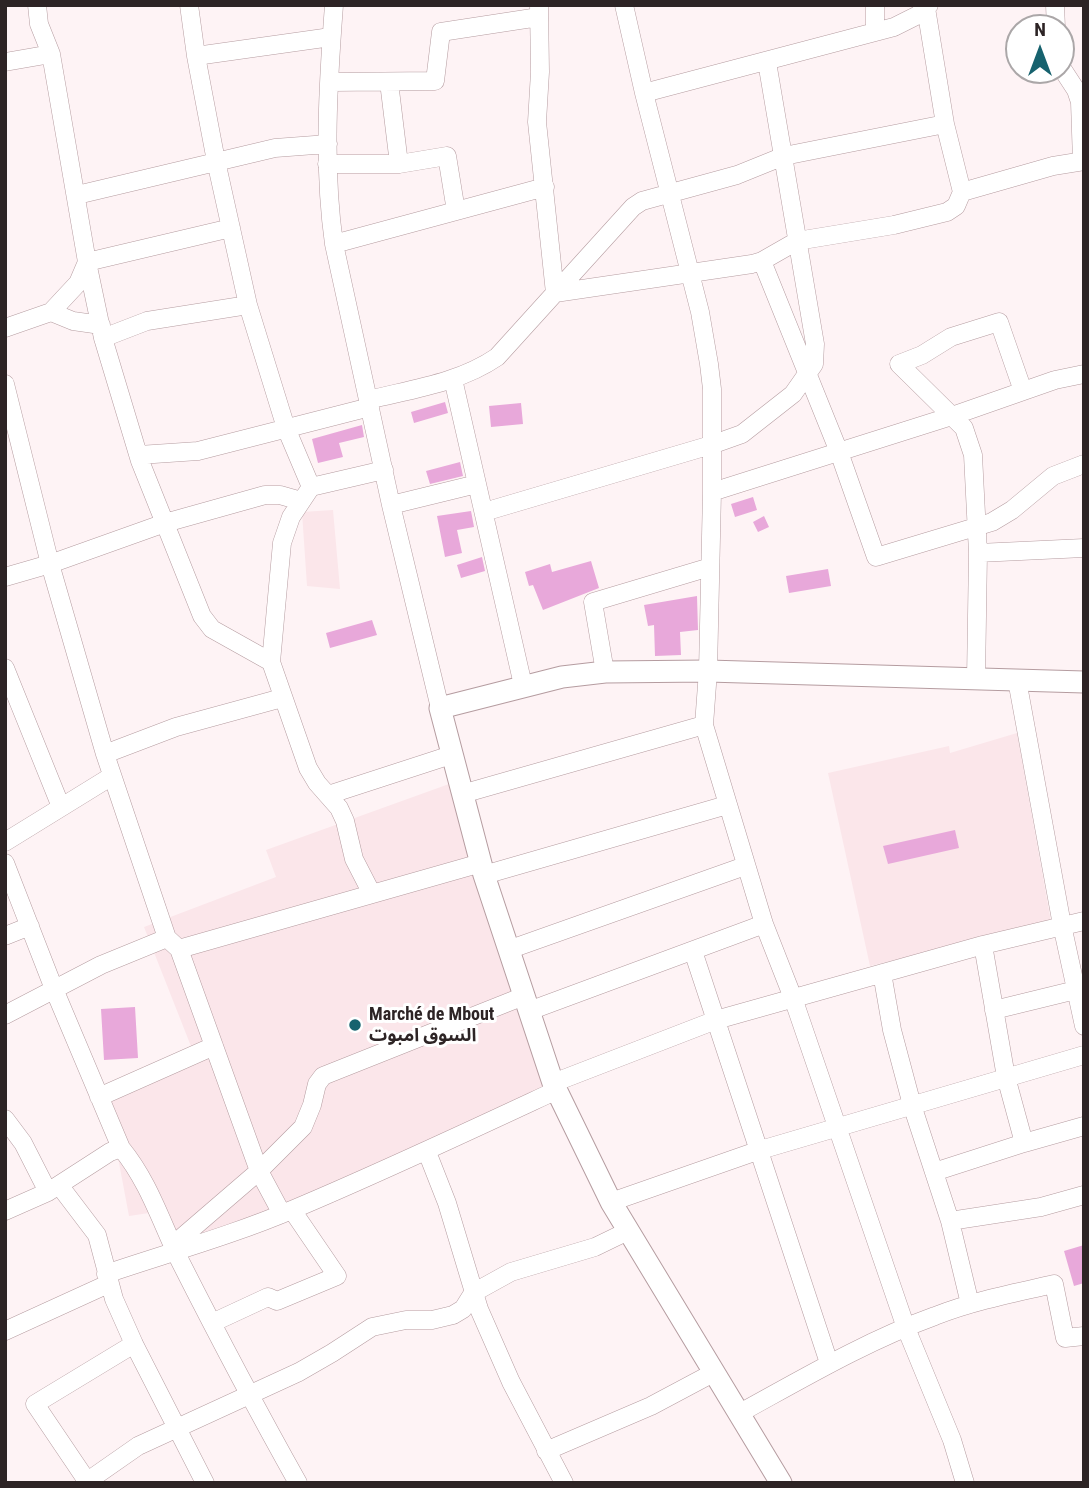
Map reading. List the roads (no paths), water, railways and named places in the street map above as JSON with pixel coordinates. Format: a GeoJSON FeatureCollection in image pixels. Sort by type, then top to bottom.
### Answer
{"type":"FeatureCollection","features":[{"type":"Feature","properties":{"kind":"main road"},"geometry":{"type":"LineString","coordinates":[[781,1483],[611,1202],[555,1086],[482,869],[440,708],[523,685],[605,672],[708,671],[1084,682]]}},
{"type":"Feature","properties":{"kind":"street"},"geometry":{"type":"LineString","coordinates":[[37,5],[40,24],[51,54],[87,262],[102,331],[139,455],[202,616],[212,629],[271,662]]}},
{"type":"Feature","properties":{"kind":"street"},"geometry":{"type":"LineString","coordinates":[[188,5],[195,56],[247,305],[306,494],[291,517],[282,543],[271,662],[308,768],[339,808],[354,859],[372,894]]}},
{"type":"Feature","properties":{"kind":"street"},"geometry":{"type":"LineString","coordinates":[[334,5],[327,164],[334,244],[391,505],[440,708]]}},
{"type":"Feature","properties":{"kind":"street"},"geometry":{"type":"LineString","coordinates":[[624,5],[668,194],[700,312],[712,389],[708,671],[704,725],[764,924],[793,998],[906,1328],[952,1440],[965,1483]]}},
{"type":"Feature","properties":{"kind":"street"},"geometry":{"type":"LineString","coordinates":[[875,5],[875,32]]}},
{"type":"Feature","properties":{"kind":"street"},"geometry":{"type":"LineString","coordinates":[[555,293],[762,261],[797,241],[894,225],[947,212],[956,206],[962,192],[945,124],[927,7],[909,20],[875,32],[644,93]]}},
{"type":"Feature","properties":{"kind":"street"},"geometry":{"type":"LineString","coordinates":[[331,82],[435,81],[440,32],[539,11],[537,122],[555,293]]}},
{"type":"Feature","properties":{"kind":"street"},"geometry":{"type":"LineString","coordinates":[[195,56],[331,37]]}},
{"type":"Feature","properties":{"kind":"street"},"geometry":{"type":"LineString","coordinates":[[5,62],[51,54]]}},
{"type":"Feature","properties":{"kind":"street"},"geometry":{"type":"LineString","coordinates":[[484,513],[741,434],[793,394],[808,375],[814,364],[816,344],[767,62]]}},
{"type":"Feature","properties":{"kind":"street"},"geometry":{"type":"LineString","coordinates":[[389,82],[399,164]]}},
{"type":"Feature","properties":{"kind":"street"},"geometry":{"type":"LineString","coordinates":[[962,192],[1053,166],[1083,161],[1080,102],[1072,84]]}},
{"type":"Feature","properties":{"kind":"street"},"geometry":{"type":"LineString","coordinates":[[139,455],[198,452],[471,373],[496,357],[634,207],[652,197],[757,168],[784,156],[945,124]]}},
{"type":"Feature","properties":{"kind":"street"},"geometry":{"type":"LineString","coordinates":[[77,195],[275,148],[328,144]]}},
{"type":"Feature","properties":{"kind":"street"},"geometry":{"type":"LineString","coordinates":[[327,164],[399,164],[447,156],[456,211]]}},
{"type":"Feature","properties":{"kind":"street"},"geometry":{"type":"LineString","coordinates":[[334,244],[545,187]]}},
{"type":"Feature","properties":{"kind":"street"},"geometry":{"type":"LineString","coordinates":[[87,262],[231,228]]}},
{"type":"Feature","properties":{"kind":"street"},"geometry":{"type":"LineString","coordinates":[[762,261],[839,452],[876,557],[976,527],[1003,516],[1053,477],[1084,464]]}},
{"type":"Feature","properties":{"kind":"street"},"geometry":{"type":"LineString","coordinates":[[5,328],[51,312],[78,282],[87,262]]}},
{"type":"Feature","properties":{"kind":"street"},"geometry":{"type":"LineString","coordinates":[[51,312],[102,331],[247,305]]}},
{"type":"Feature","properties":{"kind":"street"},"geometry":{"type":"LineString","coordinates":[[976,679],[978,553],[973,455],[964,428],[899,364],[922,355],[951,337],[999,322],[1023,391]]}},
{"type":"Feature","properties":{"kind":"street"},"geometry":{"type":"LineString","coordinates":[[712,492],[952,416],[1055,380],[1084,374]]}},
{"type":"Feature","properties":{"kind":"street"},"geometry":{"type":"LineString","coordinates":[[453,379],[523,685]]}},
{"type":"Feature","properties":{"kind":"street"},"geometry":{"type":"LineString","coordinates":[[5,384],[50,564],[105,754],[173,944],[214,1046],[259,1171],[337,1276],[277,1301],[268,1297],[212,1323]]}},
{"type":"Feature","properties":{"kind":"street"},"geometry":{"type":"LineString","coordinates":[[5,577],[165,523],[265,495],[306,494],[384,470]]}},
{"type":"Feature","properties":{"kind":"street"},"geometry":{"type":"LineString","coordinates":[[391,505],[477,484]]}},
{"type":"Feature","properties":{"kind":"street"},"geometry":{"type":"LineString","coordinates":[[978,553],[1084,548]]}},
{"type":"Feature","properties":{"kind":"street"},"geometry":{"type":"LineString","coordinates":[[605,672],[593,602],[710,567]]}},
{"type":"Feature","properties":{"kind":"street"},"geometry":{"type":"LineString","coordinates":[[5,668],[61,807]]}},
{"type":"Feature","properties":{"kind":"street"},"geometry":{"type":"LineString","coordinates":[[1017,680],[1062,925],[1080,989],[1084,1026]]}},
{"type":"Feature","properties":{"kind":"street"},"geometry":{"type":"LineString","coordinates":[[105,754],[176,727],[282,698]]}},
{"type":"Feature","properties":{"kind":"street"},"geometry":{"type":"LineString","coordinates":[[462,794],[704,725]]}},
{"type":"Feature","properties":{"kind":"street"},"geometry":{"type":"LineString","coordinates":[[328,795],[451,755]]}},
{"type":"Feature","properties":{"kind":"street"},"geometry":{"type":"LineString","coordinates":[[5,842],[112,776]]}},
{"type":"Feature","properties":{"kind":"street"},"geometry":{"type":"LineString","coordinates":[[5,1015],[101,965],[173,944],[482,869],[727,804]]}},
{"type":"Feature","properties":{"kind":"street"},"geometry":{"type":"LineString","coordinates":[[5,863],[54,989],[121,1148],[139,1170],[174,1248],[249,1396],[298,1483]]}},
{"type":"Feature","properties":{"kind":"street"},"geometry":{"type":"LineString","coordinates":[[508,950],[745,866]]}},
{"type":"Feature","properties":{"kind":"street"},"geometry":{"type":"LineString","coordinates":[[5,1331],[174,1248],[287,1212],[361,1178],[427,1152],[555,1086],[716,1020],[983,945],[1084,921]]}},
{"type":"Feature","properties":{"kind":"street"},"geometry":{"type":"LineString","coordinates":[[174,1248],[303,1127],[317,1084],[323,1076],[526,1003],[693,951],[764,924]]}},
{"type":"Feature","properties":{"kind":"street"},"geometry":{"type":"LineString","coordinates":[[5,936],[30,926]]}},
{"type":"Feature","properties":{"kind":"street"},"geometry":{"type":"LineString","coordinates":[[983,945],[1006,1077],[1024,1143]]}},
{"type":"Feature","properties":{"kind":"street"},"geometry":{"type":"LineString","coordinates":[[693,951],[829,1363]]}},
{"type":"Feature","properties":{"kind":"street"},"geometry":{"type":"LineString","coordinates":[[882,973],[892,1030],[912,1105],[950,1221],[970,1304]]}},
{"type":"Feature","properties":{"kind":"street"},"geometry":{"type":"LineString","coordinates":[[994,1010],[1080,989]]}},
{"type":"Feature","properties":{"kind":"street"},"geometry":{"type":"LineString","coordinates":[[99,1097],[214,1046]]}},
{"type":"Feature","properties":{"kind":"street"},"geometry":{"type":"LineString","coordinates":[[611,1202],[757,1151],[1084,1055]]}},
{"type":"Feature","properties":{"kind":"street"},"geometry":{"type":"LineString","coordinates":[[5,1119],[53,1188],[97,1235],[107,1279],[134,1343],[203,1482]]}},
{"type":"Feature","properties":{"kind":"street"},"geometry":{"type":"LineString","coordinates":[[934,1172],[1084,1126]]}},
{"type":"Feature","properties":{"kind":"street"},"geometry":{"type":"LineString","coordinates":[[5,1210],[53,1188],[110,1152],[121,1148]]}},
{"type":"Feature","properties":{"kind":"street"},"geometry":{"type":"LineString","coordinates":[[427,1152],[447,1203],[473,1293],[511,1382],[564,1483]]}},
{"type":"Feature","properties":{"kind":"street"},"geometry":{"type":"LineString","coordinates":[[950,1221],[1041,1207],[1084,1195]]}},
{"type":"Feature","properties":{"kind":"street"},"geometry":{"type":"LineString","coordinates":[[134,1343],[34,1404],[86,1482],[138,1446],[249,1396],[332,1353],[372,1327],[453,1315],[463,1309],[473,1293],[511,1272],[595,1247],[628,1231]]}},
{"type":"Feature","properties":{"kind":"street"},"geometry":{"type":"LineString","coordinates":[[738,1414],[829,1363],[933,1316],[970,1304],[1054,1284],[1065,1338],[1084,1336]]}},
{"type":"Feature","properties":{"kind":"street"},"geometry":{"type":"LineString","coordinates":[[546,1451],[651,1406],[713,1373]]}},
{"type":"Feature","properties":{"kind":"place","name":"Marché de Mbout السوق امبوت"},"geometry":{"type":"Point","coordinates":[355,1025]}}]}
